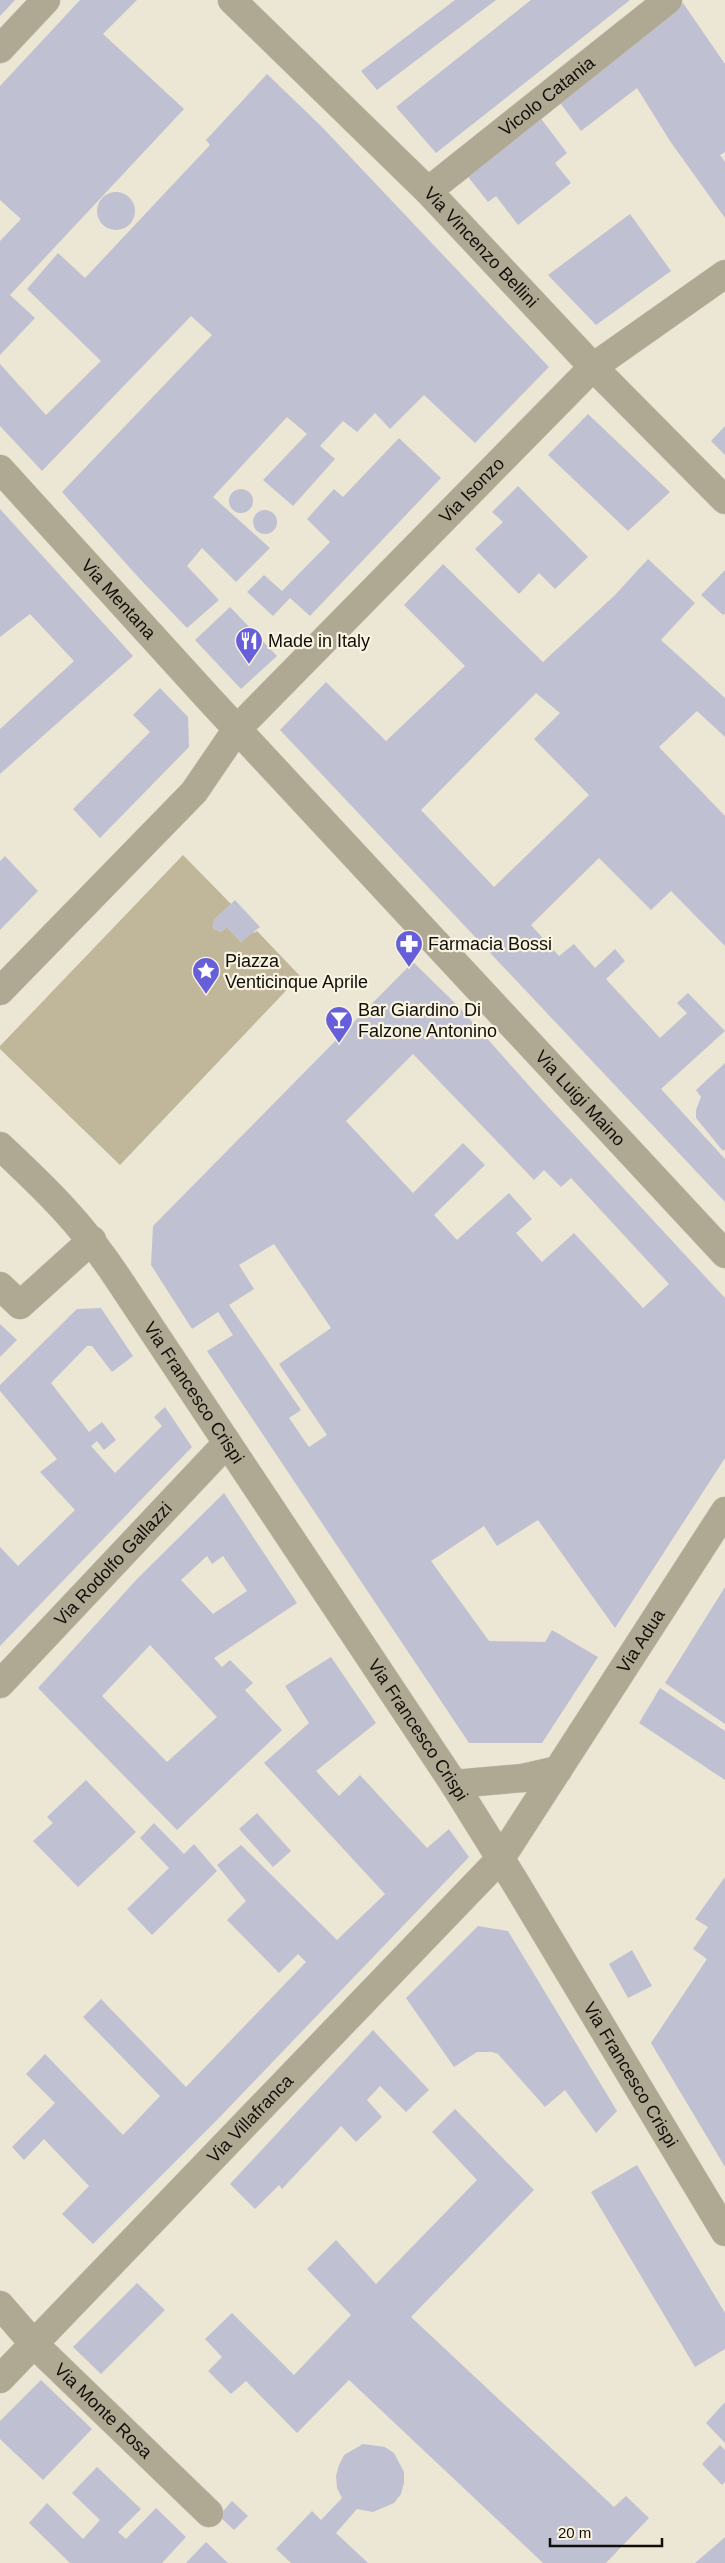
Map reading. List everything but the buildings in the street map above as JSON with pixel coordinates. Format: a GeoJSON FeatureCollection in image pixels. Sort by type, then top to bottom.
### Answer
{"type":"FeatureCollection","features":[{"type":"Feature","properties":{"kind":"street"},"geometry":{"type":"LineString","coordinates":[[0,49],[46,0]]}},
{"type":"Feature","properties":{"kind":"street","name":"Via Vincenzo Bellini"},"geometry":{"type":"LineString","coordinates":[[232,0],[428,191],[593,367],[725,500]]}},
{"type":"Feature","properties":{"kind":"street","name":"Vicolo Catania"},"geometry":{"type":"LineString","coordinates":[[428,191],[668,0]]}},
{"type":"Feature","properties":{"kind":"street","name":"Via Isonzo"},"geometry":{"type":"LineString","coordinates":[[237,729],[593,367],[725,274]]}},
{"type":"Feature","properties":{"kind":"street","name":"Via Mentana"},"geometry":{"type":"LineString","coordinates":[[0,469],[237,729]]}},
{"type":"Feature","properties":{"kind":"street"},"geometry":{"type":"LineString","coordinates":[[0,990],[194,792],[237,729]]}},
{"type":"Feature","properties":{"kind":"street","name":"Via Luigi Maino"},"geometry":{"type":"LineString","coordinates":[[237,729],[438,943],[725,1254]]}},
{"type":"Feature","properties":{"kind":"street"},"geometry":{"type":"LineString","coordinates":[[0,1146],[51,1193],[92,1240],[20,1306],[0,1286]]}},
{"type":"Feature","properties":{"kind":"street","name":"Via Francesco Crispi"},"geometry":{"type":"LineString","coordinates":[[92,1240],[454,1784],[501,1858],[725,2232]]}},
{"type":"Feature","properties":{"kind":"street","name":"Via Rodolfo Gallazzi"},"geometry":{"type":"LineString","coordinates":[[0,1684],[227,1443]]}},
{"type":"Feature","properties":{"kind":"street","name":"Via Adua"},"geometry":{"type":"LineString","coordinates":[[501,1858],[725,1511]]}},
{"type":"Feature","properties":{"kind":"street"},"geometry":{"type":"LineString","coordinates":[[454,1784],[523,1778],[558,1770]]}},
{"type":"Feature","properties":{"kind":"street","name":"Via Villafranca"},"geometry":{"type":"LineString","coordinates":[[0,2379],[501,1858]]}},
{"type":"Feature","properties":{"kind":"street","name":"Via Monte Rosa"},"geometry":{"type":"LineString","coordinates":[[0,2305],[34,2344],[209,2513]]}},
{"type":"Feature","properties":{"kind":"shaded area"},"geometry":{"type":"Polygon","coordinates":[[[183,855],[231,904],[214,920],[213,928],[221,932],[227,927],[241,942],[252,931],[254,933],[257,931],[300,976],[120,1165],[0,1049],[0,1046],[183,855]]]}},
{"type":"Feature","properties":{"kind":"place","name":"Made in Italy"},"geometry":{"type":"Point","coordinates":[249,665]}},
{"type":"Feature","properties":{"kind":"place","name":"Farmacia Bossi"},"geometry":{"type":"Point","coordinates":[409,968]}},
{"type":"Feature","properties":{"kind":"place","name":"Piazza Venticinque Aprile"},"geometry":{"type":"Point","coordinates":[206,995]}},
{"type":"Feature","properties":{"kind":"place","name":"Bar Giardino Di Falzone Antonino"},"geometry":{"type":"Point","coordinates":[339,1044]}}]}
